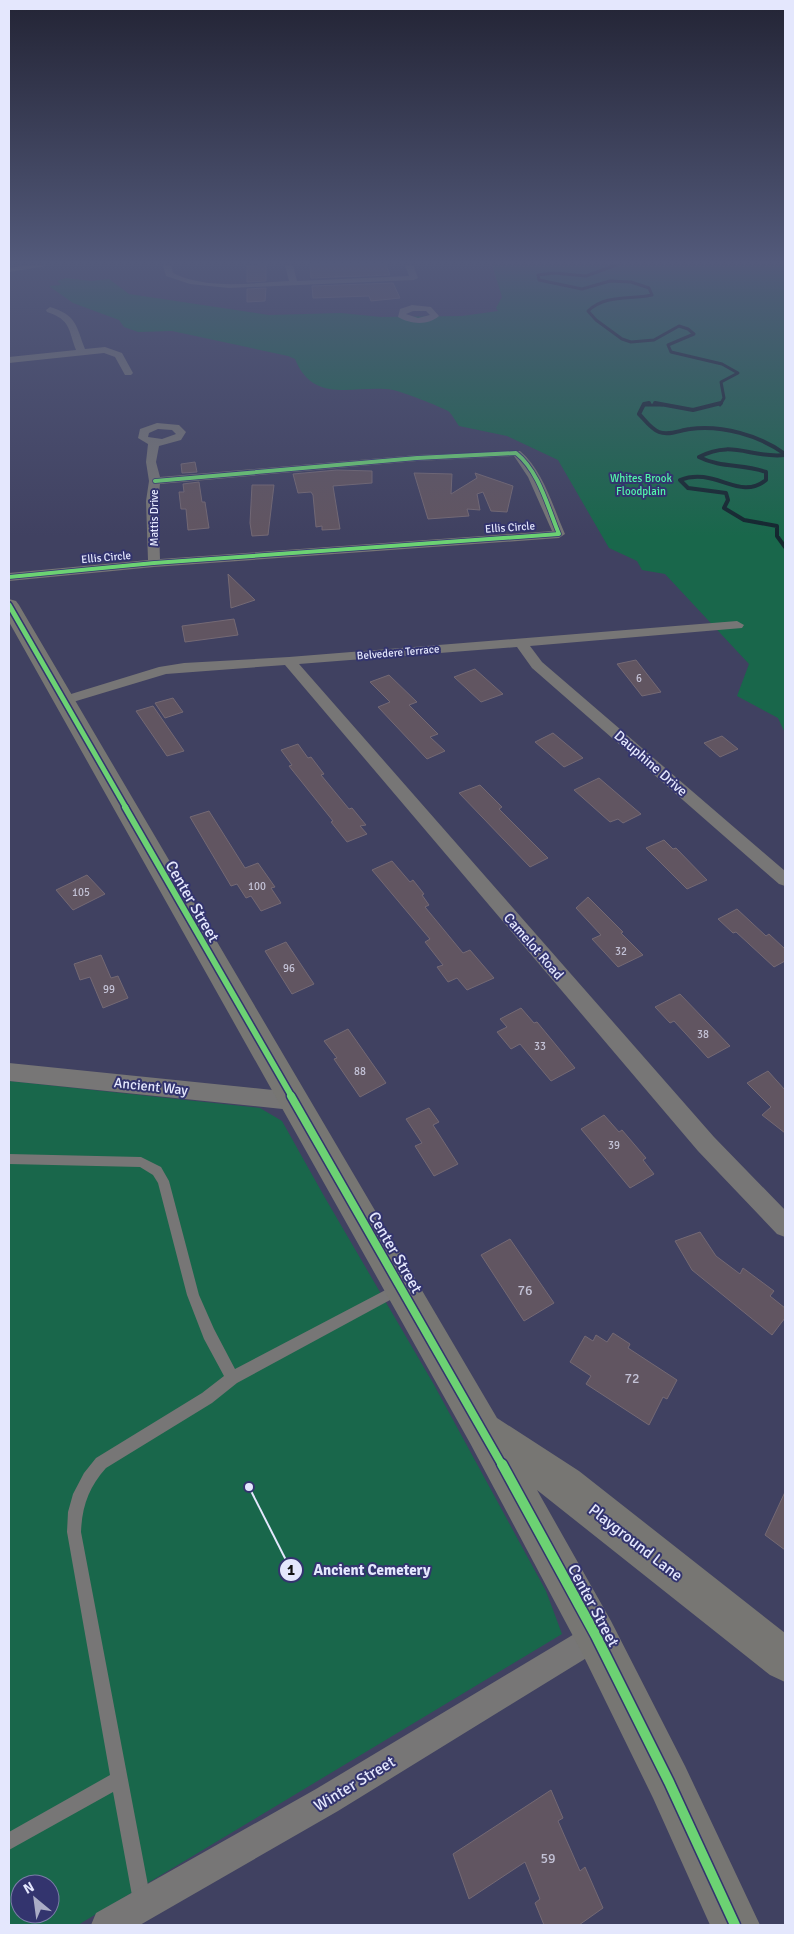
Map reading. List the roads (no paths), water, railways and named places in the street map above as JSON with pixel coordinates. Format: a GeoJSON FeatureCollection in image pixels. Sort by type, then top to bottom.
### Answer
{"type":"FeatureCollection","features":[{"type":"Feature","properties":{"kind":"street"},"geometry":{"type":"LineString","coordinates":[[9,360],[47,355]]}},
{"type":"Feature","properties":{"kind":"street"},"geometry":{"type":"LineString","coordinates":[[119,355],[128,373]]}},
{"type":"Feature","properties":{"kind":"street","name":"Mattis Drive"},"geometry":{"type":"LineString","coordinates":[[154,442],[151,462],[154,481],[152,501],[154,563]]}},
{"type":"Feature","properties":{"kind":"street","name":"Ellis Circle"},"geometry":{"type":"LineString","coordinates":[[9,577],[154,563],[559,534],[535,480],[520,454],[516,452],[418,458],[154,481]]}},
{"type":"Feature","properties":{"kind":"street","name":"Center Street"},"geometry":{"type":"LineString","coordinates":[[9,605],[292,1101],[483,1430],[596,1636],[669,1782],[735,1925]]}},
{"type":"Feature","properties":{"kind":"street","name":"Belvedere Terrace"},"geometry":{"type":"LineString","coordinates":[[63,701],[164,670],[737,625]]}},
{"type":"Feature","properties":{"kind":"street","name":"Dauphine Drive"},"geometry":{"type":"LineString","coordinates":[[521,642],[537,665],[785,880]]}},
{"type":"Feature","properties":{"kind":"street","name":"Camelot Road"},"geometry":{"type":"LineString","coordinates":[[289,661],[706,1144],[785,1226]]}},
{"type":"Feature","properties":{"kind":"street","name":"Ancient Way"},"geometry":{"type":"LineString","coordinates":[[9,1072],[292,1101]]}},
{"type":"Feature","properties":{"kind":"street","name":"Playground Lane"},"geometry":{"type":"LineString","coordinates":[[483,1430],[565,1485],[785,1660]]}},
{"type":"Feature","properties":{"kind":"street","name":"Winter Street"},"geometry":{"type":"LineString","coordinates":[[108,1925],[328,1800],[596,1636]]}},
{"type":"Feature","properties":{"kind":"lane"},"geometry":{"type":"LineString","coordinates":[[9,1159],[141,1162],[157,1171],[163,1181],[193,1295],[209,1334],[232,1378]]}},
{"type":"Feature","properties":{"kind":"lane"},"geometry":{"type":"LineString","coordinates":[[143,1904],[74,1532],[74,1516],[78,1500],[91,1473],[101,1462],[208,1398],[232,1378],[401,1288]]}},
{"type":"Feature","properties":{"kind":"lane"},"geometry":{"type":"LineString","coordinates":[[9,1841],[120,1779]]}},
{"type":"Feature","properties":{"kind":"waterway"},"geometry":{"type":"LineString","coordinates":[[685,355],[722,364],[738,373],[721,382],[724,398],[720,405]]}},
{"type":"Feature","properties":{"kind":"waterway"},"geometry":{"type":"LineString","coordinates":[[649,403],[644,404],[639,414],[656,431],[671,433],[702,428],[727,430],[752,437],[775,447],[785,454]]}},
{"type":"Feature","properties":{"kind":"waterway"},"geometry":{"type":"LineString","coordinates":[[655,403],[693,410],[721,403]]}},
{"type":"Feature","properties":{"kind":"waterway"},"geometry":{"type":"LineString","coordinates":[[644,405],[662,405]]}},
{"type":"Feature","properties":{"kind":"waterway"},"geometry":{"type":"LineString","coordinates":[[785,455],[722,450],[699,457],[715,463],[766,472],[766,480],[756,486],[736,486],[704,477],[680,480],[688,488],[726,493],[728,500],[724,508],[744,520],[777,526],[777,536],[785,547]]}},
{"type":"Feature","properties":{"kind":"place","name":"Ancient Cemetery"},"geometry":{"type":"Point","coordinates":[249,1487]}},
{"type":"Feature","properties":{"kind":"park label","name":"Whites Brook Floodplain"},"geometry":{"type":"Point","coordinates":[641,484]}}]}
